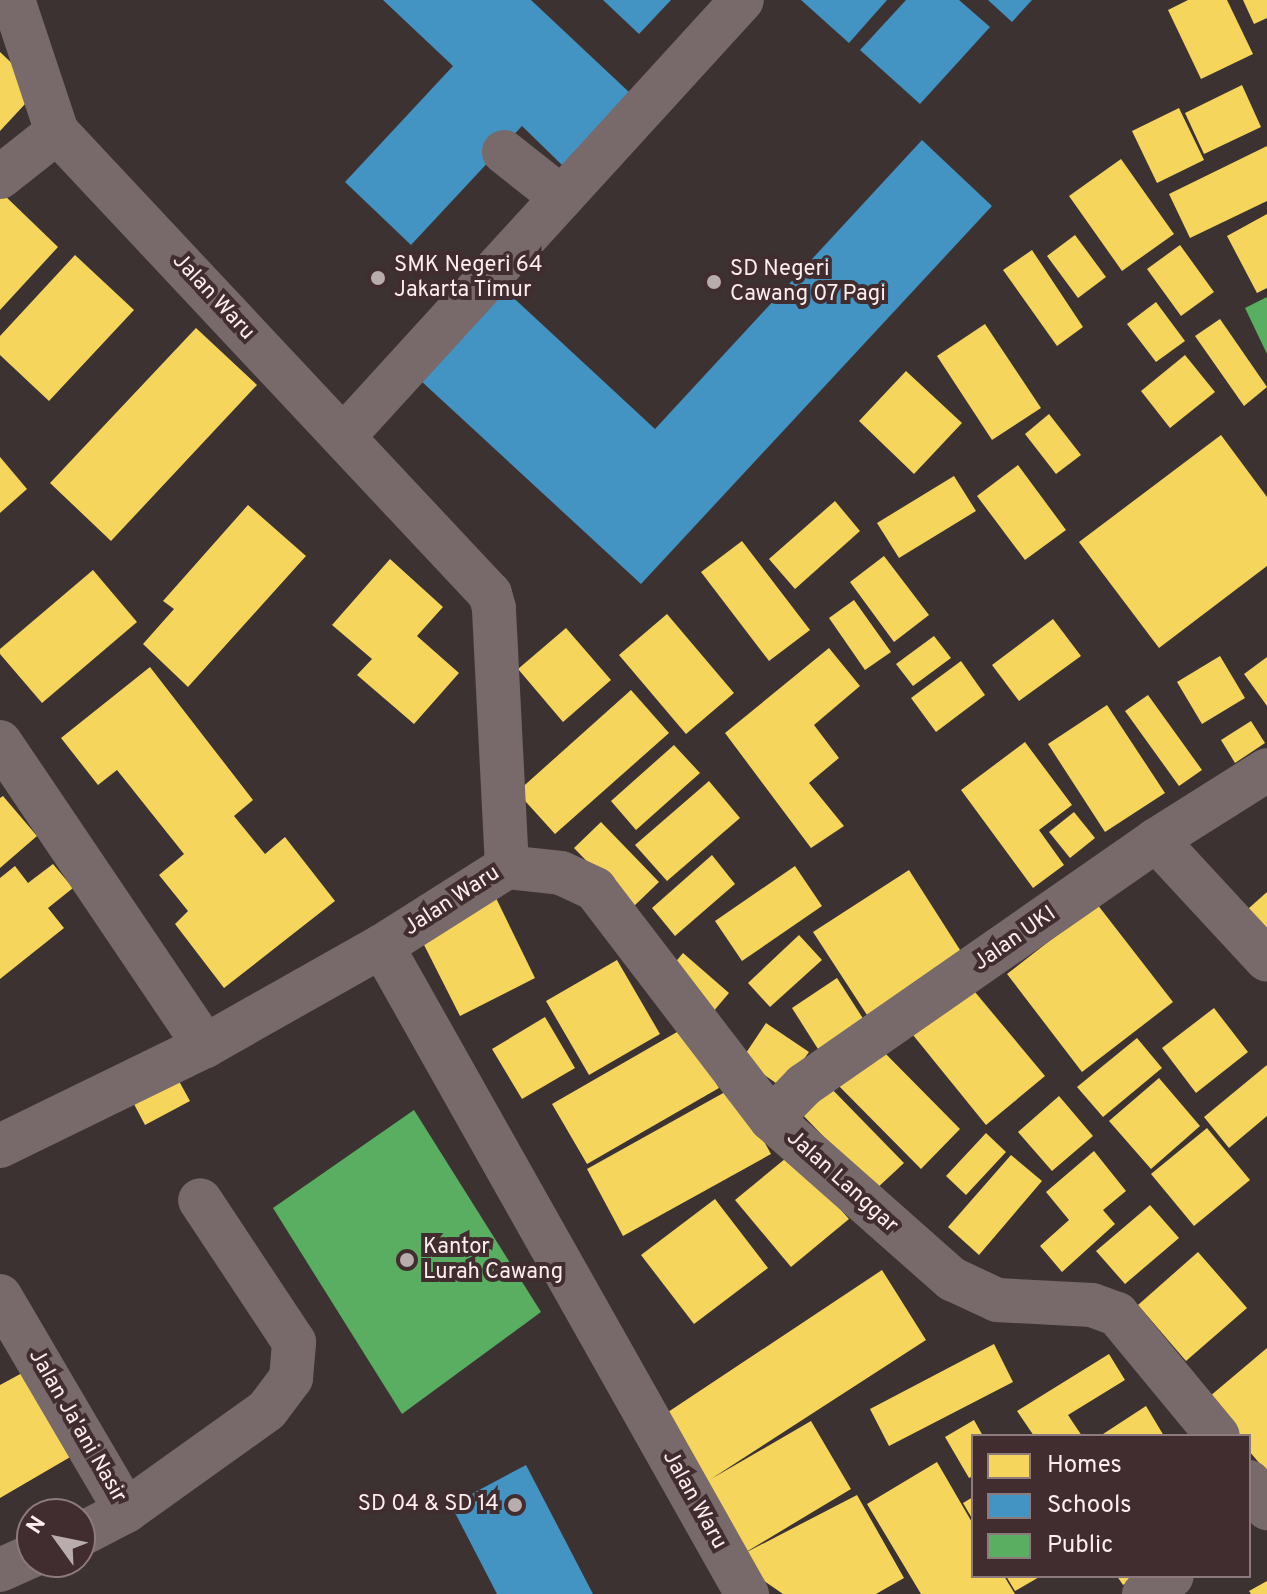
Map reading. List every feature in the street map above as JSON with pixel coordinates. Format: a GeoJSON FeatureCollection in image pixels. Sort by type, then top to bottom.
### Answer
{"type":"FeatureCollection","features":[{"type":"Feature","properties":{"kind":"street"},"geometry":{"type":"LineString","coordinates":[[0,177],[57,132],[13,0]]}},
{"type":"Feature","properties":{"kind":"street"},"geometry":{"type":"LineString","coordinates":[[344,436],[742,0]]}},
{"type":"Feature","properties":{"kind":"street","name":"Jalan Waru"},"geometry":{"type":"LineString","coordinates":[[57,132],[490,594],[494,608],[507,867],[382,946],[747,1594]]}},
{"type":"Feature","properties":{"kind":"street"},"geometry":{"type":"LineString","coordinates":[[504,152],[561,197]]}},
{"type":"Feature","properties":{"kind":"street"},"geometry":{"type":"LineString","coordinates":[[0,742],[205,1046]]}},
{"type":"Feature","properties":{"kind":"street","name":"Jalan UKI"},"geometry":{"type":"LineString","coordinates":[[771,1119],[804,1085],[1156,840],[1267,770]]}},
{"type":"Feature","properties":{"kind":"street"},"geometry":{"type":"LineString","coordinates":[[1156,840],[1267,960]]}},
{"type":"Feature","properties":{"kind":"street","name":"Jalan Langgar"},"geometry":{"type":"LineString","coordinates":[[507,867],[561,873],[595,889],[771,1119],[952,1279],[997,1300],[1092,1305],[1117,1314],[1216,1434]]}},
{"type":"Feature","properties":{"kind":"street"},"geometry":{"type":"LineString","coordinates":[[0,1146],[205,1046],[382,946]]}},
{"type":"Feature","properties":{"kind":"street"},"geometry":{"type":"LineString","coordinates":[[126,1511],[267,1410],[291,1378],[294,1342],[200,1200]]}},
{"type":"Feature","properties":{"kind":"street","name":"Jalan Ja'ani Nasir"},"geometry":{"type":"LineString","coordinates":[[0,1296],[126,1511],[96,1527]]}},
{"type":"Feature","properties":{"kind":"street"},"geometry":{"type":"LineString","coordinates":[[1251,1485],[1267,1508]]}},
{"type":"Feature","properties":{"kind":"street"},"geometry":{"type":"LineString","coordinates":[[1144,1594],[1169,1578]]}},
{"type":"Feature","properties":{"kind":"building: Homes"},"geometry":{"type":"Polygon","coordinates":[[[1188,0],[1227,0],[1253,54],[1201,79],[1168,10],[1188,0]]]}},
{"type":"Feature","properties":{"kind":"building: Homes"},"geometry":{"type":"Polygon","coordinates":[[[1243,0],[1267,0],[1267,18],[1254,24],[1243,0]]]}},
{"type":"Feature","properties":{"kind":"building: Homes"},"geometry":{"type":"Polygon","coordinates":[[[0,52],[39,89],[0,131],[0,52]]]}},
{"type":"Feature","properties":{"kind":"building: Homes"},"geometry":{"type":"Polygon","coordinates":[[[1242,85],[1261,127],[1204,154],[1185,113],[1242,85]]]}},
{"type":"Feature","properties":{"kind":"building: Homes"},"geometry":{"type":"Polygon","coordinates":[[[1179,108],[1204,160],[1157,183],[1132,131],[1179,108]]]}},
{"type":"Feature","properties":{"kind":"building: Homes"},"geometry":{"type":"Polygon","coordinates":[[[1267,146],[1267,201],[1190,238],[1169,194],[1267,146]]]}},
{"type":"Feature","properties":{"kind":"building: Homes"},"geometry":{"type":"Polygon","coordinates":[[[1121,159],[1174,234],[1122,271],[1069,196],[1121,159]]]}},
{"type":"Feature","properties":{"kind":"building: Homes"},"geometry":{"type":"Polygon","coordinates":[[[0,194],[58,247],[0,310],[0,194]]]}},
{"type":"Feature","properties":{"kind":"building: Homes"},"geometry":{"type":"Polygon","coordinates":[[[1267,214],[1267,288],[1257,293],[1227,236],[1267,214]]]}},
{"type":"Feature","properties":{"kind":"building: Homes"},"geometry":{"type":"Polygon","coordinates":[[[1075,235],[1106,277],[1078,298],[1047,256],[1075,235]]]}},
{"type":"Feature","properties":{"kind":"building: Homes"},"geometry":{"type":"Polygon","coordinates":[[[1180,245],[1214,292],[1181,316],[1147,269],[1180,245]]]}},
{"type":"Feature","properties":{"kind":"building: Homes"},"geometry":{"type":"Polygon","coordinates":[[[1032,250],[1083,327],[1057,346],[1003,270],[1032,250]]]}},
{"type":"Feature","properties":{"kind":"building: Homes"},"geometry":{"type":"Polygon","coordinates":[[[75,255],[134,310],[49,401],[0,355],[0,336],[75,255]]]}},
{"type":"Feature","properties":{"kind":"building: Homes"},"geometry":{"type":"Polygon","coordinates":[[[1156,302],[1185,341],[1156,362],[1127,324],[1156,302]]]}},
{"type":"Feature","properties":{"kind":"building: Homes"},"geometry":{"type":"Polygon","coordinates":[[[1220,319],[1267,387],[1244,406],[1195,336],[1220,319]]]}},
{"type":"Feature","properties":{"kind":"building: Homes"},"geometry":{"type":"Polygon","coordinates":[[[985,324],[1041,408],[992,440],[937,356],[985,324]]]}},
{"type":"Feature","properties":{"kind":"building: Homes"},"geometry":{"type":"Polygon","coordinates":[[[196,328],[257,385],[111,541],[50,483],[196,328]]]}},
{"type":"Feature","properties":{"kind":"building: Homes"},"geometry":{"type":"Polygon","coordinates":[[[1185,355],[1215,392],[1170,428],[1141,391],[1185,355]]]}},
{"type":"Feature","properties":{"kind":"building: Homes"},"geometry":{"type":"Polygon","coordinates":[[[906,371],[962,423],[914,474],[859,421],[906,371]]]}},
{"type":"Feature","properties":{"kind":"building: Homes"},"geometry":{"type":"Polygon","coordinates":[[[1049,414],[1081,455],[1056,474],[1025,434],[1049,414]]]}},
{"type":"Feature","properties":{"kind":"building: Homes"},"geometry":{"type":"Polygon","coordinates":[[[1221,435],[1267,497],[1267,566],[1159,648],[1079,542],[1221,435]]]}},
{"type":"Feature","properties":{"kind":"building: Homes"},"geometry":{"type":"Polygon","coordinates":[[[0,457],[27,489],[0,513],[0,457]]]}},
{"type":"Feature","properties":{"kind":"building: Homes"},"geometry":{"type":"Polygon","coordinates":[[[1018,465],[1066,530],[1025,560],[977,496],[1018,465]]]}},
{"type":"Feature","properties":{"kind":"building: Homes"},"geometry":{"type":"Polygon","coordinates":[[[954,476],[976,511],[899,558],[877,523],[954,476]]]}},
{"type":"Feature","properties":{"kind":"building: Homes"},"geometry":{"type":"Polygon","coordinates":[[[835,501],[860,531],[795,589],[769,559],[835,501]]]}},
{"type":"Feature","properties":{"kind":"building: Homes"},"geometry":{"type":"Polygon","coordinates":[[[248,505],[306,556],[188,687],[143,644],[174,609],[163,601],[248,505]]]}},
{"type":"Feature","properties":{"kind":"building: Homes"},"geometry":{"type":"Polygon","coordinates":[[[742,541],[810,630],[769,661],[701,572],[742,541]]]}},
{"type":"Feature","properties":{"kind":"building: Homes"},"geometry":{"type":"Polygon","coordinates":[[[884,556],[929,615],[894,642],[850,582],[884,556]]]}},
{"type":"Feature","properties":{"kind":"building: Homes"},"geometry":{"type":"Polygon","coordinates":[[[390,559],[443,607],[417,636],[459,673],[414,724],[357,675],[372,659],[332,625],[390,559]]]}},
{"type":"Feature","properties":{"kind":"building: Homes"},"geometry":{"type":"Polygon","coordinates":[[[93,570],[137,622],[42,703],[0,654],[0,649],[93,570]]]}},
{"type":"Feature","properties":{"kind":"building: Homes"},"geometry":{"type":"Polygon","coordinates":[[[854,600],[891,652],[865,670],[829,618],[854,600]]]}},
{"type":"Feature","properties":{"kind":"building: Homes"},"geometry":{"type":"Polygon","coordinates":[[[667,614],[734,693],[686,734],[619,655],[667,614]]]}},
{"type":"Feature","properties":{"kind":"building: Homes"},"geometry":{"type":"Polygon","coordinates":[[[1053,619],[1081,656],[1019,701],[992,665],[1053,619]]]}},
{"type":"Feature","properties":{"kind":"building: Homes"},"geometry":{"type":"Polygon","coordinates":[[[566,628],[611,680],[563,722],[518,669],[566,628]]]}},
{"type":"Feature","properties":{"kind":"building: Homes"},"geometry":{"type":"Polygon","coordinates":[[[934,636],[951,658],[913,686],[896,664],[934,636]]]}},
{"type":"Feature","properties":{"kind":"building: Homes"},"geometry":{"type":"Polygon","coordinates":[[[829,648],[860,686],[814,725],[839,758],[809,783],[844,826],[811,848],[725,733],[829,648]]]}},
{"type":"Feature","properties":{"kind":"building: Homes"},"geometry":{"type":"Polygon","coordinates":[[[1220,656],[1245,698],[1202,724],[1177,682],[1220,656]]]}},
{"type":"Feature","properties":{"kind":"building: Homes"},"geometry":{"type":"Polygon","coordinates":[[[1267,657],[1267,706],[1244,674],[1267,657]]]}},
{"type":"Feature","properties":{"kind":"building: Homes"},"geometry":{"type":"Polygon","coordinates":[[[961,661],[985,695],[936,732],[911,698],[961,661]]]}},
{"type":"Feature","properties":{"kind":"building: Homes"},"geometry":{"type":"Polygon","coordinates":[[[150,667],[253,800],[234,816],[265,854],[285,837],[335,901],[224,988],[175,924],[188,911],[159,875],[184,854],[117,770],[98,785],[61,738],[150,667]]]}},
{"type":"Feature","properties":{"kind":"building: Homes"},"geometry":{"type":"Polygon","coordinates":[[[631,690],[669,733],[555,834],[517,792],[631,690]]]}},
{"type":"Feature","properties":{"kind":"building: Homes"},"geometry":{"type":"Polygon","coordinates":[[[1148,695],[1202,770],[1179,786],[1125,711],[1148,695]]]}},
{"type":"Feature","properties":{"kind":"building: Homes"},"geometry":{"type":"Polygon","coordinates":[[[1107,705],[1165,793],[1105,832],[1048,744],[1107,705]]]}},
{"type":"Feature","properties":{"kind":"building: Homes"},"geometry":{"type":"Polygon","coordinates":[[[1251,721],[1265,743],[1235,763],[1221,740],[1251,721]]]}},
{"type":"Feature","properties":{"kind":"building: Homes"},"geometry":{"type":"Polygon","coordinates":[[[1025,742],[1072,805],[1039,830],[1064,865],[1033,888],[961,790],[1025,742]]]}},
{"type":"Feature","properties":{"kind":"building: Homes"},"geometry":{"type":"Polygon","coordinates":[[[674,745],[700,773],[636,830],[611,801],[674,745]]]}},
{"type":"Feature","properties":{"kind":"building: Homes"},"geometry":{"type":"Polygon","coordinates":[[[709,781],[740,818],[667,881],[635,845],[709,781]]]}},
{"type":"Feature","properties":{"kind":"building: Homes"},"geometry":{"type":"Polygon","coordinates":[[[3,796],[37,836],[0,868],[0,798],[3,796]]]}},
{"type":"Feature","properties":{"kind":"building: Homes"},"geometry":{"type":"Polygon","coordinates":[[[1074,812],[1095,838],[1070,858],[1049,832],[1074,812]]]}},
{"type":"Feature","properties":{"kind":"building: Homes"},"geometry":{"type":"Polygon","coordinates":[[[601,822],[659,882],[632,908],[574,848],[601,822]]]}},
{"type":"Feature","properties":{"kind":"building: Homes"},"geometry":{"type":"Polygon","coordinates":[[[712,855],[735,884],[675,936],[652,908],[712,855]]]}},
{"type":"Feature","properties":{"kind":"building: Homes"},"geometry":{"type":"Polygon","coordinates":[[[53,864],[73,888],[48,908],[64,928],[0,979],[0,878],[15,866],[28,883],[53,864]]]}},
{"type":"Feature","properties":{"kind":"building: Homes"},"geometry":{"type":"Polygon","coordinates":[[[795,866],[822,906],[742,961],[715,921],[795,866]]]}},
{"type":"Feature","properties":{"kind":"building: Homes"},"geometry":{"type":"Polygon","coordinates":[[[909,870],[962,953],[867,1015],[813,932],[909,870]]]}},
{"type":"Feature","properties":{"kind":"building: Homes"},"geometry":{"type":"Polygon","coordinates":[[[1267,892],[1267,944],[1240,916],[1267,892]]]}},
{"type":"Feature","properties":{"kind":"building: Homes"},"geometry":{"type":"Polygon","coordinates":[[[494,894],[535,978],[460,1016],[418,933],[494,894]]]}},
{"type":"Feature","properties":{"kind":"building: Homes"},"geometry":{"type":"Polygon","coordinates":[[[1097,904],[1173,1002],[1082,1072],[1007,974],[1097,904]]]}},
{"type":"Feature","properties":{"kind":"building: Homes"},"geometry":{"type":"Polygon","coordinates":[[[799,935],[822,960],[770,1007],[748,983],[799,935]]]}},
{"type":"Feature","properties":{"kind":"building: Homes"},"geometry":{"type":"Polygon","coordinates":[[[683,953],[729,993],[707,1019],[664,976],[683,953]]]}},
{"type":"Feature","properties":{"kind":"building: Homes"},"geometry":{"type":"Polygon","coordinates":[[[617,960],[660,1034],[589,1075],[546,1001],[617,960]]]}},
{"type":"Feature","properties":{"kind":"building: Homes"},"geometry":{"type":"Polygon","coordinates":[[[837,978],[864,1020],[818,1049],[792,1008],[837,978]]]}},
{"type":"Feature","properties":{"kind":"building: Homes"},"geometry":{"type":"Polygon","coordinates":[[[970,986],[1045,1076],[986,1125],[913,1035],[970,986]]]}},
{"type":"Feature","properties":{"kind":"building: Homes"},"geometry":{"type":"Polygon","coordinates":[[[1214,1008],[1248,1052],[1196,1093],[1162,1048],[1214,1008]]]}},
{"type":"Feature","properties":{"kind":"building: Homes"},"geometry":{"type":"Polygon","coordinates":[[[545,1017],[575,1068],[522,1099],[492,1049],[545,1017]]]}},
{"type":"Feature","properties":{"kind":"building: Homes"},"geometry":{"type":"Polygon","coordinates":[[[766,1023],[809,1052],[783,1088],[742,1059],[766,1023]]]}},
{"type":"Feature","properties":{"kind":"building: Homes"},"geometry":{"type":"Polygon","coordinates":[[[684,1028],[719,1088],[587,1164],[552,1104],[684,1028]]]}},
{"type":"Feature","properties":{"kind":"building: Homes"},"geometry":{"type":"Polygon","coordinates":[[[1137,1038],[1162,1068],[1103,1117],[1077,1087],[1137,1038]]]}},
{"type":"Feature","properties":{"kind":"building: Homes"},"geometry":{"type":"Polygon","coordinates":[[[876,1044],[960,1129],[921,1169],[837,1084],[876,1044]]]}},
{"type":"Feature","properties":{"kind":"building: Homes"},"geometry":{"type":"Polygon","coordinates":[[[169,1063],[190,1101],[145,1125],[125,1087],[169,1063]]]}},
{"type":"Feature","properties":{"kind":"building: Homes"},"geometry":{"type":"Polygon","coordinates":[[[1267,1065],[1267,1116],[1229,1148],[1204,1117],[1267,1065]]]}},
{"type":"Feature","properties":{"kind":"building: Homes"},"geometry":{"type":"Polygon","coordinates":[[[1159,1078],[1200,1126],[1151,1169],[1109,1121],[1159,1078]]]}},
{"type":"Feature","properties":{"kind":"building: Homes"},"geometry":{"type":"Polygon","coordinates":[[[826,1083],[904,1163],[875,1190],[798,1110],[826,1083]]]}},
{"type":"Feature","properties":{"kind":"building: Homes"},"geometry":{"type":"Polygon","coordinates":[[[734,1087],[771,1154],[623,1236],[587,1169],[734,1087]]]}},
{"type":"Feature","properties":{"kind":"building: Homes"},"geometry":{"type":"Polygon","coordinates":[[[1059,1096],[1093,1136],[1052,1171],[1018,1132],[1059,1096]]]}},
{"type":"Feature","properties":{"kind":"building: Homes"},"geometry":{"type":"Polygon","coordinates":[[[1207,1128],[1250,1180],[1194,1226],[1151,1174],[1207,1128]]]}},
{"type":"Feature","properties":{"kind":"building: Homes"},"geometry":{"type":"Polygon","coordinates":[[[986,1133],[1006,1152],[966,1195],[946,1176],[986,1133]]]}},
{"type":"Feature","properties":{"kind":"building: Homes"},"geometry":{"type":"Polygon","coordinates":[[[1094,1151],[1126,1191],[1103,1210],[1115,1224],[1062,1272],[1040,1246],[1069,1220],[1046,1192],[1094,1151]]]}},
{"type":"Feature","properties":{"kind":"building: Homes"},"geometry":{"type":"Polygon","coordinates":[[[791,1154],[849,1219],[791,1267],[735,1200],[791,1154]]]}},
{"type":"Feature","properties":{"kind":"building: Homes"},"geometry":{"type":"Polygon","coordinates":[[[1011,1155],[1042,1181],[979,1255],[948,1227],[1011,1155]]]}},
{"type":"Feature","properties":{"kind":"building: Homes"},"geometry":{"type":"Polygon","coordinates":[[[715,1199],[768,1268],[694,1324],[641,1255],[715,1199]]]}},
{"type":"Feature","properties":{"kind":"building: Homes"},"geometry":{"type":"Polygon","coordinates":[[[1150,1205],[1179,1238],[1125,1284],[1096,1251],[1150,1205]]]}},
{"type":"Feature","properties":{"kind":"building: Homes"},"geometry":{"type":"Polygon","coordinates":[[[1198,1252],[1247,1308],[1186,1361],[1138,1305],[1198,1252]]]}},
{"type":"Feature","properties":{"kind":"building: Homes"},"geometry":{"type":"Polygon","coordinates":[[[882,1270],[926,1340],[711,1479],[811,1421],[851,1489],[741,1555],[857,1495],[904,1578],[876,1594],[783,1594],[732,1559],[656,1420],[882,1270]]]}},
{"type":"Feature","properties":{"kind":"building: Homes"},"geometry":{"type":"Polygon","coordinates":[[[994,1344],[1013,1382],[889,1446],[870,1409],[994,1344]]]}},
{"type":"Feature","properties":{"kind":"building: Homes"},"geometry":{"type":"Polygon","coordinates":[[[1267,1348],[1267,1472],[1251,1453],[1251,1434],[1229,1434],[1203,1402],[1267,1348]]]}},
{"type":"Feature","properties":{"kind":"building: Homes"},"geometry":{"type":"Polygon","coordinates":[[[1109,1354],[1125,1380],[1068,1415],[1081,1434],[1033,1434],[1017,1411],[1109,1354]]]}},
{"type":"Feature","properties":{"kind":"building: Homes"},"geometry":{"type":"Polygon","coordinates":[[[24,1372],[72,1456],[0,1498],[0,1385],[24,1372]]]}},
{"type":"Feature","properties":{"kind":"building: Homes"},"geometry":{"type":"Polygon","coordinates":[[[1146,1406],[1163,1434],[1103,1434],[1146,1406]]]}},
{"type":"Feature","properties":{"kind":"building: Homes"},"geometry":{"type":"Polygon","coordinates":[[[974,1420],[982,1434],[971,1434],[971,1477],[969,1478],[945,1437],[974,1420]]]}},
{"type":"Feature","properties":{"kind":"building: Homes"},"geometry":{"type":"Polygon","coordinates":[[[937,1462],[971,1521],[971,1578],[1005,1578],[1015,1594],[921,1594],[867,1504],[937,1462]]]}},
{"type":"Feature","properties":{"kind":"building: Homes"},"geometry":{"type":"Polygon","coordinates":[[[971,1498],[971,1517],[963,1503],[971,1498]]]}},
{"type":"Feature","properties":{"kind":"building: Homes"},"geometry":{"type":"Polygon","coordinates":[[[1007,1578],[1038,1578],[1015,1591],[1007,1578]]]}},
{"type":"Feature","properties":{"kind":"building: Homes"},"geometry":{"type":"Polygon","coordinates":[[[1118,1578],[1134,1578],[1123,1585],[1118,1578]]]}},
{"type":"Feature","properties":{"kind":"building: Homes"},"geometry":{"type":"Polygon","coordinates":[[[1267,1581],[1267,1594],[1251,1594],[1249,1591],[1267,1581]]]}},
{"type":"Feature","properties":{"kind":"building: Schools"},"geometry":{"type":"Polygon","coordinates":[[[383,0],[531,0],[630,93],[562,165],[522,126],[411,245],[345,182],[453,66],[383,0]]]}},
{"type":"Feature","properties":{"kind":"building: Schools"},"geometry":{"type":"Polygon","coordinates":[[[603,0],[671,0],[639,34],[603,0]]]}},
{"type":"Feature","properties":{"kind":"building: Schools"},"geometry":{"type":"Polygon","coordinates":[[[801,0],[887,0],[849,43],[801,0]]]}},
{"type":"Feature","properties":{"kind":"building: Schools"},"geometry":{"type":"Polygon","coordinates":[[[906,0],[959,0],[990,27],[920,104],[860,50],[906,0]]]}},
{"type":"Feature","properties":{"kind":"building: Schools"},"geometry":{"type":"Polygon","coordinates":[[[988,0],[1032,0],[1012,22],[988,0]]]}},
{"type":"Feature","properties":{"kind":"building: Schools"},"geometry":{"type":"Polygon","coordinates":[[[922,140],[992,206],[641,584],[420,380],[504,289],[655,429],[922,140]]]}},
{"type":"Feature","properties":{"kind":"building: Schools"},"geometry":{"type":"Polygon","coordinates":[[[526,1465],[593,1594],[497,1594],[451,1505],[526,1465]]]}},
{"type":"Feature","properties":{"kind":"building: Public"},"geometry":{"type":"Polygon","coordinates":[[[1267,297],[1267,354],[1245,308],[1267,297]]]}},
{"type":"Feature","properties":{"kind":"building: Public","name":"Kantor Lurah Cawang"},"geometry":{"type":"Polygon","coordinates":[[[414,1110],[541,1312],[402,1414],[273,1208],[414,1110]]]}},
{"type":"Feature","properties":{"kind":"place","name":"SMK Negeri 64 Jakarta Timur"},"geometry":{"type":"Point","coordinates":[378,278]}},
{"type":"Feature","properties":{"kind":"place","name":"SD Negeri Cawang 07 Pagi"},"geometry":{"type":"Point","coordinates":[714,282]}},
{"type":"Feature","properties":{"kind":"place","name":"Kantor Lurah Cawang"},"geometry":{"type":"Point","coordinates":[407,1260]}},
{"type":"Feature","properties":{"kind":"place","name":"SD 04 & SD 14"},"geometry":{"type":"Point","coordinates":[515,1505]}}]}
